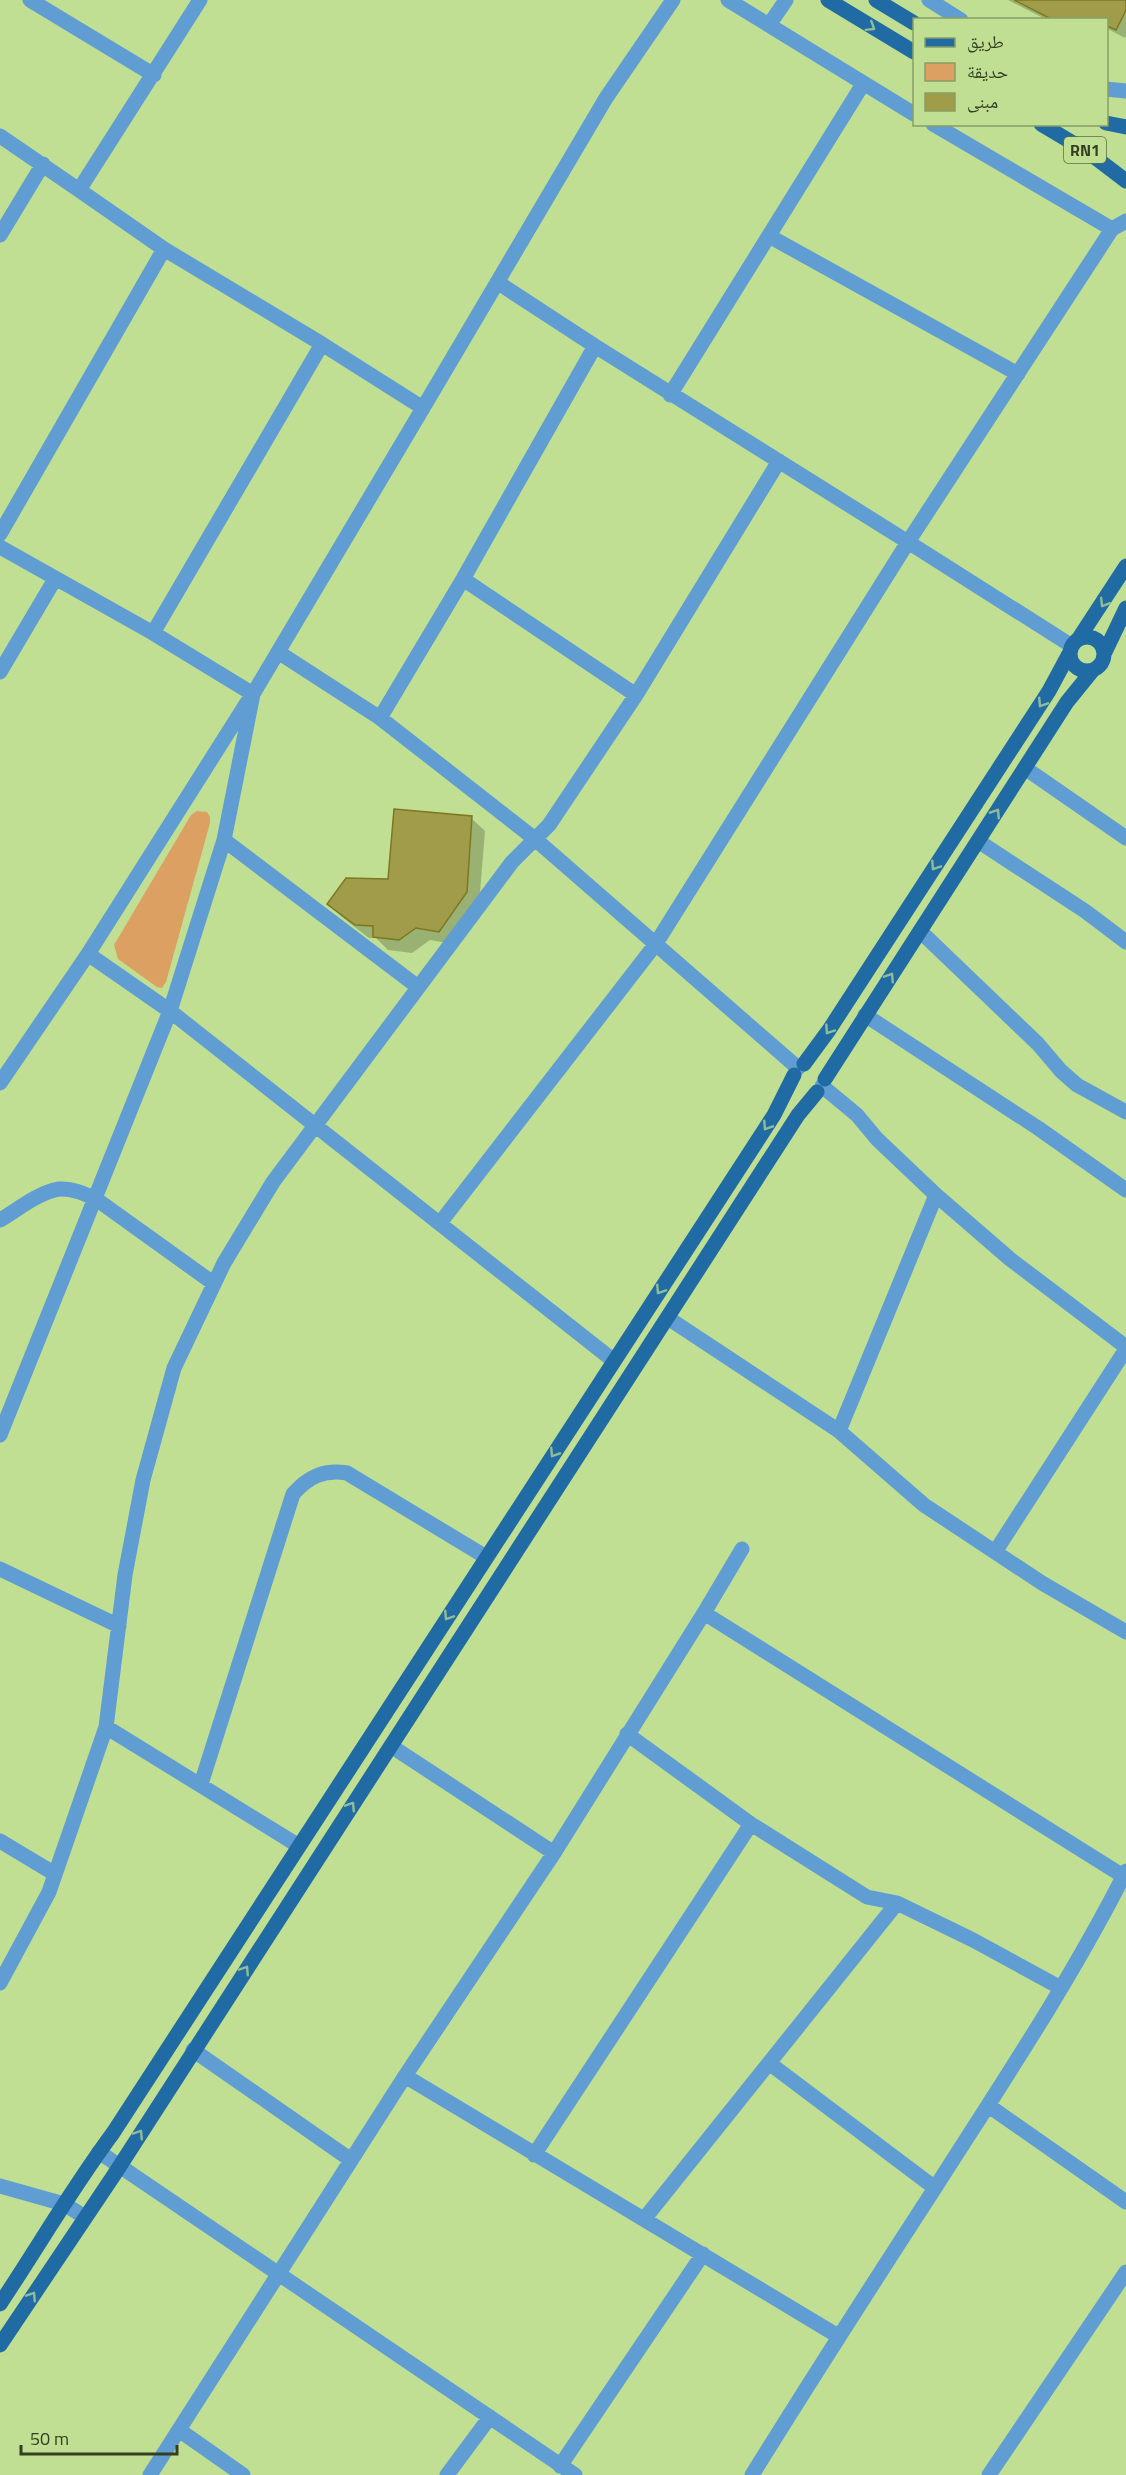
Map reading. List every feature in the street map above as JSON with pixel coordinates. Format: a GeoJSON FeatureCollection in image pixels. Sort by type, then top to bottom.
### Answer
{"type":"FeatureCollection","features":[{"type":"Feature","properties":{"kind":"main road"},"geometry":{"type":"LineString","coordinates":[[828,0],[913,51]]}},
{"type":"Feature","properties":{"kind":"main road"},"geometry":{"type":"LineString","coordinates":[[876,0],[913,22]]}},
{"type":"Feature","properties":{"kind":"main road","name":"RN1"},"geometry":{"type":"LineString","coordinates":[[1108,123],[1126,127]]}},
{"type":"Feature","properties":{"kind":"main road","name":"RN1"},"geometry":{"type":"LineString","coordinates":[[1044,126],[1088,152],[1126,181]]}},
{"type":"Feature","properties":{"kind":"main road"},"geometry":{"type":"LineString","coordinates":[[0,2304],[774,1115],[799,1069],[829,1030],[1049,691],[1074,645],[1126,566]]}},
{"type":"Feature","properties":{"kind":"main road"},"geometry":{"type":"LineString","coordinates":[[0,2345],[119,2166],[798,1115],[821,1086],[1074,690],[1102,663],[1126,608]]}},
{"type":"Feature","properties":{"kind":"main road"},"geometry":{"type":"LineString","coordinates":[[1093,670],[1082,670],[1070,658],[1074,645],[1085,636],[1096,638],[1105,652]]}},
{"type":"Feature","properties":{"kind":"main road"},"geometry":{"type":"LineString","coordinates":[[818,1065],[824,1074],[821,1086],[812,1094],[802,1091],[795,1084],[799,1069],[818,1065]]}},
{"type":"Feature","properties":{"kind":"street"},"geometry":{"type":"LineString","coordinates":[[30,0],[154,75]]}},
{"type":"Feature","properties":{"kind":"street"},"geometry":{"type":"LineString","coordinates":[[79,190],[200,0]]}},
{"type":"Feature","properties":{"kind":"street"},"geometry":{"type":"LineString","coordinates":[[0,1083],[88,954],[253,694],[606,98],[673,0]]}},
{"type":"Feature","properties":{"kind":"street"},"geometry":{"type":"LineString","coordinates":[[728,0],[913,113]]}},
{"type":"Feature","properties":{"kind":"street"},"geometry":{"type":"LineString","coordinates":[[769,25],[786,0]]}},
{"type":"Feature","properties":{"kind":"street"},"geometry":{"type":"LineString","coordinates":[[930,0],[958,18]]}},
{"type":"Feature","properties":{"kind":"street"},"geometry":{"type":"LineString","coordinates":[[670,395],[864,84]]}},
{"type":"Feature","properties":{"kind":"street"},"geometry":{"type":"LineString","coordinates":[[1108,89],[1126,91]]}},
{"type":"Feature","properties":{"kind":"street"},"geometry":{"type":"LineString","coordinates":[[936,126],[1112,229]]}},
{"type":"Feature","properties":{"kind":"street"},"geometry":{"type":"LineString","coordinates":[[0,136],[164,249],[423,408]]}},
{"type":"Feature","properties":{"kind":"street"},"geometry":{"type":"LineString","coordinates":[[0,235],[43,164]]}},
{"type":"Feature","properties":{"kind":"street"},"geometry":{"type":"LineString","coordinates":[[440,1223],[655,945],[908,542],[1112,229],[1126,221]]}},
{"type":"Feature","properties":{"kind":"street"},"geometry":{"type":"LineString","coordinates":[[769,236],[1018,374]]}},
{"type":"Feature","properties":{"kind":"street"},"geometry":{"type":"LineString","coordinates":[[0,534],[164,249]]}},
{"type":"Feature","properties":{"kind":"street"},"geometry":{"type":"LineString","coordinates":[[497,282],[670,395],[1074,645]]}},
{"type":"Feature","properties":{"kind":"street"},"geometry":{"type":"LineString","coordinates":[[153,633],[322,344]]}},
{"type":"Feature","properties":{"kind":"street"},"geometry":{"type":"LineString","coordinates":[[380,718],[463,579],[595,346]]}},
{"type":"Feature","properties":{"kind":"street"},"geometry":{"type":"LineString","coordinates":[[0,1983],[4,1967],[49,1892],[105,1727],[125,1575],[143,1480],[174,1368],[213,1283],[245,1225],[273,1182],[316,1128],[512,861],[549,825],[636,695],[779,461]]}},
{"type":"Feature","properties":{"kind":"street"},"geometry":{"type":"LineString","coordinates":[[0,547],[153,633],[253,694]]}},
{"type":"Feature","properties":{"kind":"street"},"geometry":{"type":"LineString","coordinates":[[0,672],[5,652],[55,579]]}},
{"type":"Feature","properties":{"kind":"street"},"geometry":{"type":"LineString","coordinates":[[463,579],[636,695]]}},
{"type":"Feature","properties":{"kind":"street"},"geometry":{"type":"LineString","coordinates":[[278,652],[380,718],[535,839],[799,1069]]}},
{"type":"Feature","properties":{"kind":"street"},"geometry":{"type":"LineString","coordinates":[[0,1435],[170,1011],[224,840],[253,694]]}},
{"type":"Feature","properties":{"kind":"street"},"geometry":{"type":"LineString","coordinates":[[1025,768],[1126,838]]}},
{"type":"Feature","properties":{"kind":"street"},"geometry":{"type":"LineString","coordinates":[[224,840],[418,987]]}},
{"type":"Feature","properties":{"kind":"street"},"geometry":{"type":"LineString","coordinates":[[978,841],[1085,911],[1126,942]]}},
{"type":"Feature","properties":{"kind":"street"},"geometry":{"type":"LineString","coordinates":[[920,931],[1038,1044],[1061,1071],[1077,1085],[1126,1112]]}},
{"type":"Feature","properties":{"kind":"street"},"geometry":{"type":"LineString","coordinates":[[88,954],[170,1011],[614,1361]]}},
{"type":"Feature","properties":{"kind":"street"},"geometry":{"type":"LineString","coordinates":[[865,1015],[1038,1128],[1126,1190]]}},
{"type":"Feature","properties":{"kind":"street"},"geometry":{"type":"LineString","coordinates":[[821,1086],[857,1115],[877,1139],[936,1195],[1010,1259],[1126,1348],[995,1552]]}},
{"type":"Feature","properties":{"kind":"street"},"geometry":{"type":"LineString","coordinates":[[0,1220],[41,1196],[59,1189],[76,1191],[96,1199],[213,1283]]}},
{"type":"Feature","properties":{"kind":"street"},"geometry":{"type":"LineString","coordinates":[[839,1431],[936,1195]]}},
{"type":"Feature","properties":{"kind":"street"},"geometry":{"type":"LineString","coordinates":[[668,1318],[839,1431],[924,1505],[1042,1583],[1126,1632]]}},
{"type":"Feature","properties":{"kind":"street"},"geometry":{"type":"LineString","coordinates":[[201,1785],[293,1494],[305,1481],[316,1475],[335,1471],[348,1473],[486,1557]]}},
{"type":"Feature","properties":{"kind":"street"},"geometry":{"type":"LineString","coordinates":[[150,2475],[405,2076],[554,1853],[742,1549]]}},
{"type":"Feature","properties":{"kind":"street"},"geometry":{"type":"LineString","coordinates":[[1,1575],[119,1626]]}},
{"type":"Feature","properties":{"kind":"street"},"geometry":{"type":"LineString","coordinates":[[704,1613],[1125,1874],[1061,1988],[989,2106],[838,2336],[752,2475]]}},
{"type":"Feature","properties":{"kind":"street"},"geometry":{"type":"LineString","coordinates":[[105,1727],[299,1846]]}},
{"type":"Feature","properties":{"kind":"street"},"geometry":{"type":"LineString","coordinates":[[627,1734],[752,1824],[867,1897],[897,1903],[973,1940],[1061,1988]]}},
{"type":"Feature","properties":{"kind":"street"},"geometry":{"type":"LineString","coordinates":[[391,1746],[554,1853]]}},
{"type":"Feature","properties":{"kind":"street"},"geometry":{"type":"LineString","coordinates":[[534,2155],[752,1824]]}},
{"type":"Feature","properties":{"kind":"street"},"geometry":{"type":"LineString","coordinates":[[0,1841],[55,1874]]}},
{"type":"Feature","properties":{"kind":"street"},"geometry":{"type":"LineString","coordinates":[[645,2218],[897,1903]]}},
{"type":"Feature","properties":{"kind":"street"},"geometry":{"type":"LineString","coordinates":[[193,2050],[351,2160]]}},
{"type":"Feature","properties":{"kind":"street"},"geometry":{"type":"LineString","coordinates":[[769,2063],[934,2188]]}},
{"type":"Feature","properties":{"kind":"street"},"geometry":{"type":"LineString","coordinates":[[405,2076],[534,2155],[645,2218],[838,2336]]}},
{"type":"Feature","properties":{"kind":"street"},"geometry":{"type":"LineString","coordinates":[[989,2106],[1126,2202]]}},
{"type":"Feature","properties":{"kind":"street"},"geometry":{"type":"LineString","coordinates":[[99,2152],[574,2475]]}},
{"type":"Feature","properties":{"kind":"street"},"geometry":{"type":"LineString","coordinates":[[0,2186],[64,2204],[85,2217]]}},
{"type":"Feature","properties":{"kind":"street"},"geometry":{"type":"LineString","coordinates":[[561,2466],[703,2254]]}},
{"type":"Feature","properties":{"kind":"street"},"geometry":{"type":"LineString","coordinates":[[989,2475],[1121,2289],[1126,2272]]}},
{"type":"Feature","properties":{"kind":"street"},"geometry":{"type":"LineString","coordinates":[[447,2475],[490,2417]]}},
{"type":"Feature","properties":{"kind":"street"},"geometry":{"type":"LineString","coordinates":[[179,2430],[243,2475]]}},
{"type":"Feature","properties":{"kind":"green space"},"geometry":{"type":"Polygon","coordinates":[[[197,811],[207,812],[210,823],[166,982],[162,988],[157,987],[118,959],[114,945],[191,815],[197,811]]]}},
{"type":"Feature","properties":{"kind":"building"},"geometry":{"type":"Polygon","coordinates":[[[1014,0],[1126,0],[1126,10],[1116,30],[1108,26],[1108,18],[1049,18],[1014,0]]]}},
{"type":"Feature","properties":{"kind":"building"},"geometry":{"type":"Polygon","coordinates":[[[394,809],[472,816],[467,892],[439,932],[416,928],[399,940],[373,937],[373,926],[355,925],[327,904],[346,878],[388,879],[394,809]]]}}]}
